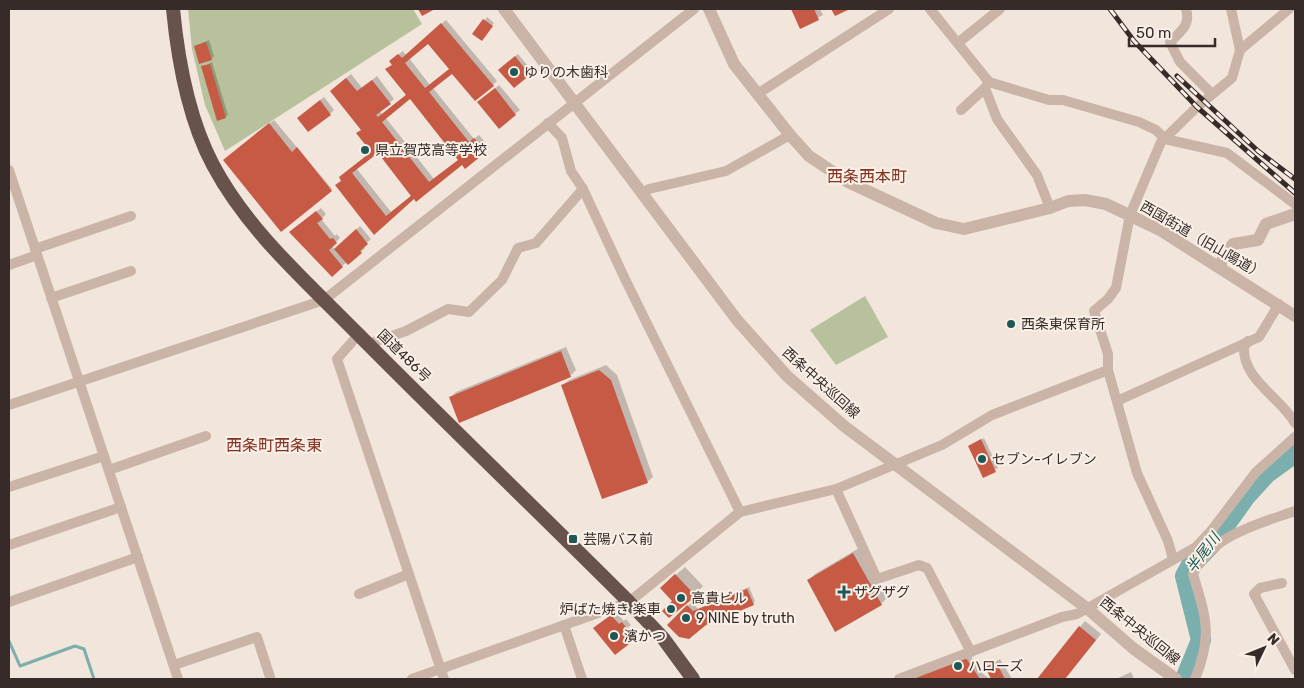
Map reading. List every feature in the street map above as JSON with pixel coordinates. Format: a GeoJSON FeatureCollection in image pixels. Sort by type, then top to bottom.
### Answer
{"type":"FeatureCollection","features":[{"type":"Feature","properties":{"kind":"highway","name":"国道486号"},"geometry":{"type":"LineString","coordinates":[[173,9],[182,69],[193,112],[213,164],[259,232],[324,300],[629,602],[662,638],[693,679]]}},
{"type":"Feature","properties":{"kind":"street","name":"西条中央巡回線"},"geometry":{"type":"LineString","coordinates":[[504,9],[737,320],[787,376],[894,464],[1088,609],[1134,649],[1174,678]]}},
{"type":"Feature","properties":{"kind":"street"},"geometry":{"type":"LineString","coordinates":[[9,405],[324,300],[694,9]]}},
{"type":"Feature","properties":{"kind":"street","name":"西国街道（旧山陽道）"},"geometry":{"type":"LineString","coordinates":[[709,9],[734,64],[759,93],[790,135],[809,156],[848,182],[936,223],[964,229],[1050,208],[1068,201],[1085,200],[1106,204],[1130,215],[1219,266],[1295,316]]}},
{"type":"Feature","properties":{"kind":"street"},"geometry":{"type":"LineString","coordinates":[[759,93],[889,9]]}},
{"type":"Feature","properties":{"kind":"street"},"geometry":{"type":"LineString","coordinates":[[930,9],[959,42],[987,85],[997,119],[1011,142],[1037,175],[1050,208]]}},
{"type":"Feature","properties":{"kind":"street"},"geometry":{"type":"LineString","coordinates":[[959,42],[1000,9]]}},
{"type":"Feature","properties":{"kind":"street"},"geometry":{"type":"LineString","coordinates":[[1186,9],[1189,18],[1188,24],[1170,42],[1180,62],[1212,94]]}},
{"type":"Feature","properties":{"kind":"street"},"geometry":{"type":"LineString","coordinates":[[1173,559],[1168,541],[1137,473],[1108,370],[1108,354],[1094,311],[1108,299],[1116,288],[1130,215],[1161,142],[1212,94],[1232,78],[1240,50],[1231,9]]}},
{"type":"Feature","properties":{"kind":"street"},"geometry":{"type":"LineString","coordinates":[[1240,50],[1289,9]]}},
{"type":"Feature","properties":{"kind":"street"},"geometry":{"type":"LineString","coordinates":[[961,110],[987,85]]}},
{"type":"Feature","properties":{"kind":"street"},"geometry":{"type":"LineString","coordinates":[[987,85],[1049,100],[1063,100],[1139,122],[1156,130],[1165,139],[1227,153],[1295,204]]}},
{"type":"Feature","properties":{"kind":"street"},"geometry":{"type":"LineString","coordinates":[[548,123],[562,138],[571,171],[583,189],[625,279],[740,512]]}},
{"type":"Feature","properties":{"kind":"street"},"geometry":{"type":"LineString","coordinates":[[643,193],[649,189],[726,172],[790,135]]}},
{"type":"Feature","properties":{"kind":"street"},"geometry":{"type":"LineString","coordinates":[[9,170],[178,679]]}},
{"type":"Feature","properties":{"kind":"street"},"geometry":{"type":"LineString","coordinates":[[442,674],[337,359],[363,339],[406,331],[448,309],[468,312],[502,280],[518,248],[536,243],[583,189]]}},
{"type":"Feature","properties":{"kind":"street"},"geometry":{"type":"LineString","coordinates":[[1219,266],[1233,244],[1258,240],[1266,224],[1295,214]]}},
{"type":"Feature","properties":{"kind":"street"},"geometry":{"type":"LineString","coordinates":[[9,265],[36,252],[131,216]]}},
{"type":"Feature","properties":{"kind":"street"},"geometry":{"type":"LineString","coordinates":[[51,298],[131,271]]}},
{"type":"Feature","properties":{"kind":"street"},"geometry":{"type":"LineString","coordinates":[[1116,402],[1259,337],[1279,304]]}},
{"type":"Feature","properties":{"kind":"street"},"geometry":{"type":"LineString","coordinates":[[1248,341],[1244,347],[1246,360],[1258,380],[1295,423]]}},
{"type":"Feature","properties":{"kind":"street"},"geometry":{"type":"LineString","coordinates":[[412,679],[442,674],[564,625],[629,602],[740,512],[836,489],[942,445],[992,415],[1108,370]]}},
{"type":"Feature","properties":{"kind":"street"},"geometry":{"type":"LineString","coordinates":[[109,470],[206,436]]}},
{"type":"Feature","properties":{"kind":"street"},"geometry":{"type":"LineString","coordinates":[[899,679],[1088,609],[1196,547],[1213,529],[1256,472],[1295,437]]}},
{"type":"Feature","properties":{"kind":"street"},"geometry":{"type":"LineString","coordinates":[[9,487],[104,456]]}},
{"type":"Feature","properties":{"kind":"street"},"geometry":{"type":"LineString","coordinates":[[836,489],[877,579],[918,565],[927,568],[971,652]]}},
{"type":"Feature","properties":{"kind":"street"},"geometry":{"type":"LineString","coordinates":[[9,545],[121,507]]}},
{"type":"Feature","properties":{"kind":"street"},"geometry":{"type":"LineString","coordinates":[[1194,679],[1206,642],[1207,621],[1193,574],[1199,562],[1224,539],[1260,523],[1295,511]]}},
{"type":"Feature","properties":{"kind":"street"},"geometry":{"type":"LineString","coordinates":[[1213,529],[1224,539]]}},
{"type":"Feature","properties":{"kind":"street"},"geometry":{"type":"LineString","coordinates":[[9,602],[138,557]]}},
{"type":"Feature","properties":{"kind":"street"},"geometry":{"type":"LineString","coordinates":[[359,594],[409,574]]}},
{"type":"Feature","properties":{"kind":"street"},"geometry":{"type":"LineString","coordinates":[[1282,583],[1260,588],[1254,594],[1295,670]]}},
{"type":"Feature","properties":{"kind":"street"},"geometry":{"type":"LineString","coordinates":[[564,625],[582,679]]}},
{"type":"Feature","properties":{"kind":"street"},"geometry":{"type":"LineString","coordinates":[[174,665],[257,637],[270,676]]}},
{"type":"Feature","properties":{"kind":"green space"},"geometry":{"type":"Polygon","coordinates":[[[188,9],[413,9],[422,24],[225,151],[205,105],[192,49],[188,9]]]}},
{"type":"Feature","properties":{"kind":"green space"},"geometry":{"type":"Polygon","coordinates":[[[865,296],[888,337],[836,365],[810,330],[865,296]]]}},
{"type":"Feature","properties":{"kind":"building"},"geometry":{"type":"Polygon","coordinates":[[[418,9],[435,9],[422,16],[418,9]]]}},
{"type":"Feature","properties":{"kind":"building"},"geometry":{"type":"Polygon","coordinates":[[[791,9],[814,9],[819,20],[800,29],[791,9]]]}},
{"type":"Feature","properties":{"kind":"building"},"geometry":{"type":"Polygon","coordinates":[[[831,9],[850,9],[835,16],[831,9]]]}},
{"type":"Feature","properties":{"kind":"building"},"geometry":{"type":"Polygon","coordinates":[[[483,19],[493,26],[482,41],[472,34],[483,19]]]}},
{"type":"Feature","properties":{"kind":"building"},"geometry":{"type":"Polygon","coordinates":[[[441,23],[494,86],[475,101],[452,74],[429,92],[469,142],[474,138],[486,152],[465,169],[462,165],[416,202],[414,199],[374,235],[335,185],[341,181],[339,177],[371,152],[356,133],[361,130],[330,91],[346,78],[357,91],[372,80],[391,104],[376,115],[378,117],[406,95],[385,69],[392,65],[389,61],[398,54],[402,58],[441,23]],[[428,44],[405,63],[425,88],[449,69],[428,44]],[[410,99],[382,122],[429,182],[458,160],[410,99]],[[378,153],[352,173],[386,216],[411,196],[378,153]]]}},
{"type":"Feature","properties":{"kind":"building"},"geometry":{"type":"Polygon","coordinates":[[[206,42],[212,60],[199,64],[194,46],[206,42]]]}},
{"type":"Feature","properties":{"kind":"building","name":"ゆりの木歯科"},"geometry":{"type":"Polygon","coordinates":[[[515,56],[530,75],[514,88],[498,70],[515,56]]]}},
{"type":"Feature","properties":{"kind":"building"},"geometry":{"type":"Polygon","coordinates":[[[210,64],[226,118],[217,121],[201,66],[210,64]]]}},
{"type":"Feature","properties":{"kind":"building"},"geometry":{"type":"Polygon","coordinates":[[[495,88],[516,115],[499,129],[477,102],[495,88]]]}},
{"type":"Feature","properties":{"kind":"building"},"geometry":{"type":"Polygon","coordinates":[[[320,100],[331,115],[308,132],[297,118],[320,100]]]}},
{"type":"Feature","properties":{"kind":"building"},"geometry":{"type":"Polygon","coordinates":[[[269,123],[292,152],[297,147],[332,191],[281,232],[223,160],[269,123]]]}},
{"type":"Feature","properties":{"kind":"building"},"geometry":{"type":"Polygon","coordinates":[[[316,211],[323,219],[317,223],[330,239],[333,238],[337,243],[329,250],[343,267],[332,277],[289,232],[316,211]]]}},
{"type":"Feature","properties":{"kind":"building"},"geometry":{"type":"Polygon","coordinates":[[[356,229],[368,244],[360,251],[362,253],[348,265],[334,249],[356,229]]]}},
{"type":"Feature","properties":{"kind":"building"},"geometry":{"type":"Polygon","coordinates":[[[561,351],[571,377],[459,423],[449,397],[561,351]]]}},
{"type":"Feature","properties":{"kind":"building"},"geometry":{"type":"Polygon","coordinates":[[[599,370],[611,380],[648,483],[602,499],[561,385],[599,370]]]}},
{"type":"Feature","properties":{"kind":"building","name":"セブン-イレブン"},"geometry":{"type":"Polygon","coordinates":[[[981,439],[996,472],[983,478],[968,446],[981,439]]]}},
{"type":"Feature","properties":{"kind":"building","name":"ザグザグ"},"geometry":{"type":"Polygon","coordinates":[[[853,553],[882,605],[835,632],[807,580],[853,553]]]}},
{"type":"Feature","properties":{"kind":"building","name":"高貴ビル"},"geometry":{"type":"Polygon","coordinates":[[[675,574],[696,596],[669,618],[662,611],[672,601],[660,588],[675,574]]]}},
{"type":"Feature","properties":{"kind":"building"},"geometry":{"type":"Polygon","coordinates":[[[747,589],[754,605],[706,625],[689,639],[679,637],[667,625],[687,605],[693,611],[747,589]]]}},
{"type":"Feature","properties":{"kind":"building","name":"濱かつ"},"geometry":{"type":"Polygon","coordinates":[[[611,615],[619,624],[622,622],[628,630],[625,632],[633,641],[615,655],[593,628],[611,615]]]}},
{"type":"Feature","properties":{"kind":"building"},"geometry":{"type":"Polygon","coordinates":[[[1079,626],[1096,640],[1065,679],[1037,679],[1079,626]]]}},
{"type":"Feature","properties":{"kind":"building","name":"ハローズ"},"geometry":{"type":"Polygon","coordinates":[[[966,658],[980,679],[914,679],[923,674],[966,658]]]}},
{"type":"Feature","properties":{"kind":"building","name":"ハローズ"},"geometry":{"type":"Polygon","coordinates":[[[996,662],[1005,679],[991,679],[985,667],[996,662]]]}},
{"type":"Feature","properties":{"kind":"waterway","name":"半尾川"},"geometry":{"type":"LineString","coordinates":[[1185,679],[1201,640],[1185,576],[1191,565],[1213,542],[1246,496],[1266,474],[1295,453]]}},
{"type":"Feature","properties":{"kind":"waterway"},"geometry":{"type":"LineString","coordinates":[[9,641],[20,666],[75,646],[84,649],[94,679]]}},
{"type":"Feature","properties":{"kind":"railway"},"geometry":{"type":"LineString","coordinates":[[1110,9],[1134,41],[1197,107],[1295,193]]}},
{"type":"Feature","properties":{"kind":"railway"},"geometry":{"type":"LineString","coordinates":[[1177,76],[1258,151],[1295,179]]}},
{"type":"Feature","properties":{"kind":"place","name":"ゆりの木歯科"},"geometry":{"type":"Point","coordinates":[514,72]}},
{"type":"Feature","properties":{"kind":"place","name":"県立賀茂高等学校"},"geometry":{"type":"Point","coordinates":[365,150]}},
{"type":"Feature","properties":{"kind":"place","name":"西条東保育所"},"geometry":{"type":"Point","coordinates":[1011,324]}},
{"type":"Feature","properties":{"kind":"place","name":"セブン-イレブン"},"geometry":{"type":"Point","coordinates":[982,459]}},
{"type":"Feature","properties":{"kind":"place","name":"芸陽バス前"},"geometry":{"type":"Point","coordinates":[573,539]}},
{"type":"Feature","properties":{"kind":"place","name":"ザグザグ"},"geometry":{"type":"Point","coordinates":[844,592]}},
{"type":"Feature","properties":{"kind":"place","name":"高貴ビル"},"geometry":{"type":"Point","coordinates":[681,598]}},
{"type":"Feature","properties":{"kind":"place","name":"炉ばた焼き 楽車"},"geometry":{"type":"Point","coordinates":[671,609]}},
{"type":"Feature","properties":{"kind":"place","name":"9 NINE by truth"},"geometry":{"type":"Point","coordinates":[686,618]}},
{"type":"Feature","properties":{"kind":"place","name":"濱かつ"},"geometry":{"type":"Point","coordinates":[614,636]}},
{"type":"Feature","properties":{"kind":"place","name":"ハローズ"},"geometry":{"type":"Point","coordinates":[958,666]}},
{"type":"Feature","properties":{"kind":"district","name":"西条西本町"},"geometry":{"type":"Point","coordinates":[867,176]}},
{"type":"Feature","properties":{"kind":"district","name":"西条町西条東"},"geometry":{"type":"Point","coordinates":[274,445]}}]}
